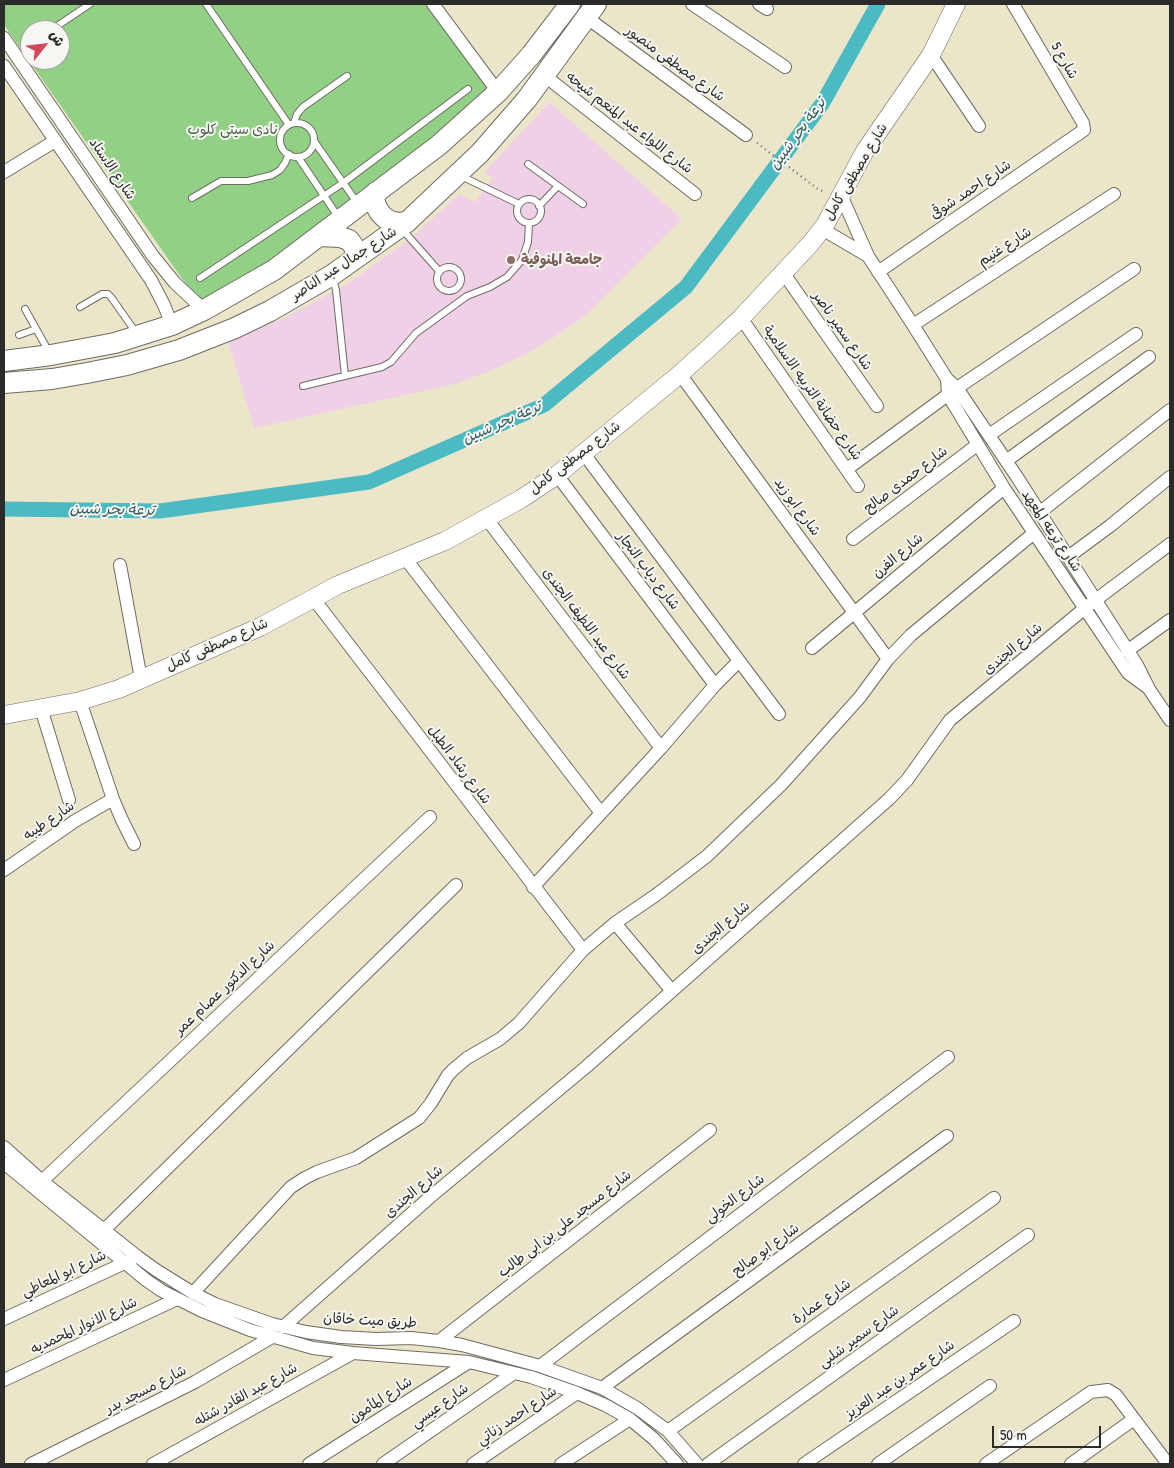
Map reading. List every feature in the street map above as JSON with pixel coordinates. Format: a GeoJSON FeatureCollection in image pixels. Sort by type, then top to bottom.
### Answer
{"type":"FeatureCollection","features":[{"type":"Feature","properties":{"kind":"main road"},"geometry":{"type":"LineString","coordinates":[[4,361],[51,355],[115,343],[172,325],[204,310],[274,270],[439,146],[498,92],[531,55],[570,4]]}},
{"type":"Feature","properties":{"kind":"main road","name":"شارع مصطفى كامل"},"geometry":{"type":"LineString","coordinates":[[4,715],[80,701],[106,694],[141,679],[260,627],[338,585],[444,541],[521,499],[557,475],[680,374],[741,318],[811,243],[822,229],[865,151],[931,55],[956,4]]}},
{"type":"Feature","properties":{"kind":"main road","name":"شارع جمال عبد الناصر"},"geometry":{"type":"LineString","coordinates":[[4,383],[52,379],[87,373],[127,365],[179,350],[235,328],[270,311],[332,275],[404,225],[480,153],[528,99],[591,10]]}},
{"type":"Feature","properties":{"kind":"main road"},"geometry":{"type":"LineString","coordinates":[[376,192],[374,198],[376,206],[385,218],[404,225]]}},
{"type":"Feature","properties":{"kind":"main road"},"geometry":{"type":"LineString","coordinates":[[319,236],[340,237],[349,240],[355,248],[356,258]]}},
{"type":"Feature","properties":{"kind":"street"},"geometry":{"type":"LineString","coordinates":[[433,4],[498,92]]}},
{"type":"Feature","properties":{"kind":"street"},"geometry":{"type":"LineString","coordinates":[[692,4],[785,67]]}},
{"type":"Feature","properties":{"kind":"street","name":"شارع 5"},"geometry":{"type":"LineString","coordinates":[[1013,4],[1082,123],[1084,130],[1081,133]]}},
{"type":"Feature","properties":{"kind":"street","name":"شارع مصطفى منصور"},"geometry":{"type":"LineString","coordinates":[[591,10],[746,135]]}},
{"type":"Feature","properties":{"kind":"street","name":"شارع الاستاد"},"geometry":{"type":"LineString","coordinates":[[4,38],[153,256],[175,283],[204,310]]}},
{"type":"Feature","properties":{"kind":"street"},"geometry":{"type":"LineString","coordinates":[[931,55],[979,126]]}},
{"type":"Feature","properties":{"kind":"street"},"geometry":{"type":"LineString","coordinates":[[4,66],[151,280],[172,325]]}},
{"type":"Feature","properties":{"kind":"street","name":"شارع اللواء عبد المنعم شيحه"},"geometry":{"type":"LineString","coordinates":[[545,76],[695,194]]}},
{"type":"Feature","properties":{"kind":"street","name":"شارع احمد شوقى"},"geometry":{"type":"LineString","coordinates":[[878,272],[1081,133]]}},
{"type":"Feature","properties":{"kind":"street"},"geometry":{"type":"LineString","coordinates":[[4,172],[55,140]]}},
{"type":"Feature","properties":{"kind":"street","name":"شارع غنيم"},"geometry":{"type":"LineString","coordinates":[[914,325],[1114,194]]}},
{"type":"Feature","properties":{"kind":"street","name":"شارع ترعه المعهد"},"geometry":{"type":"LineString","coordinates":[[841,195],[868,256],[914,325],[953,391],[977,445],[1128,673],[1148,689]]}},
{"type":"Feature","properties":{"kind":"street","name":"شارع ترعه المعهد"},"geometry":{"type":"LineString","coordinates":[[822,229],[868,256]]}},
{"type":"Feature","properties":{"kind":"street"},"geometry":{"type":"LineString","coordinates":[[847,470],[953,391],[1134,269]]}},
{"type":"Feature","properties":{"kind":"street","name":"شارع سمير ناصر"},"geometry":{"type":"LineString","coordinates":[[784,274],[876,406]]}},
{"type":"Feature","properties":{"kind":"street","name":"شارع حضانة التربيه الاسلامية"},"geometry":{"type":"LineString","coordinates":[[741,318],[858,486]]}},
{"type":"Feature","properties":{"kind":"street"},"geometry":{"type":"LineString","coordinates":[[989,435],[1136,334]]}},
{"type":"Feature","properties":{"kind":"street"},"geometry":{"type":"LineString","coordinates":[[1006,462],[1149,357]]}},
{"type":"Feature","properties":{"kind":"street","name":"شارع ابو زيد"},"geometry":{"type":"LineString","coordinates":[[680,374],[888,659]]}},
{"type":"Feature","properties":{"kind":"street","name":"شارع ترعه المعهد"},"geometry":{"type":"LineString","coordinates":[[953,391],[989,435],[1028,494],[1137,665],[1148,689],[1170,720]]}},
{"type":"Feature","properties":{"kind":"street"},"geometry":{"type":"LineString","coordinates":[[1039,513],[1170,410]]}},
{"type":"Feature","properties":{"kind":"street","name":"شارع حمدى صالح"},"geometry":{"type":"LineString","coordinates":[[853,539],[977,445]]}},
{"type":"Feature","properties":{"kind":"street"},"geometry":{"type":"LineString","coordinates":[[584,454],[779,714]]}},
{"type":"Feature","properties":{"kind":"street","name":"شارع دياب النجار"},"geometry":{"type":"LineString","coordinates":[[557,475],[715,685]]}},
{"type":"Feature","properties":{"kind":"street"},"geometry":{"type":"LineString","coordinates":[[1068,557],[1110,526],[1170,477]]}},
{"type":"Feature","properties":{"kind":"street","name":"شارع الفرن"},"geometry":{"type":"LineString","coordinates":[[812,648],[1004,488]]}},
{"type":"Feature","properties":{"kind":"street"},"geometry":{"type":"LineString","coordinates":[[1016,506],[1028,494]]}},
{"type":"Feature","properties":{"kind":"street","name":"شارع عبد اللطيف الجندى"},"geometry":{"type":"LineString","coordinates":[[486,518],[661,748]]}},
{"type":"Feature","properties":{"kind":"street"},"geometry":{"type":"LineString","coordinates":[[193,1294],[291,1187],[316,1172],[356,1158],[419,1118],[454,1069],[466,1058],[500,1039],[518,1023],[583,950],[615,923],[656,895],[707,856],[781,785],[867,689],[888,659],[911,635],[1034,533]]}},
{"type":"Feature","properties":{"kind":"street","name":"شارع الجندى"},"geometry":{"type":"LineString","coordinates":[[283,1327],[429,1198],[586,1067],[889,800],[907,780],[950,720],[1085,608],[1170,544]]}},
{"type":"Feature","properties":{"kind":"street"},"geometry":{"type":"LineString","coordinates":[[405,558],[600,813]]}},
{"type":"Feature","properties":{"kind":"street"},"geometry":{"type":"LineString","coordinates":[[120,565],[141,679]]}},
{"type":"Feature","properties":{"kind":"street","name":"شارع رشاد الطبل"},"geometry":{"type":"LineString","coordinates":[[313,598],[583,950]]}},
{"type":"Feature","properties":{"kind":"street"},"geometry":{"type":"LineString","coordinates":[[1127,651],[1170,620]]}},
{"type":"Feature","properties":{"kind":"street"},"geometry":{"type":"LineString","coordinates":[[533,887],[661,748],[715,685],[739,661]]}},
{"type":"Feature","properties":{"kind":"street"},"geometry":{"type":"LineString","coordinates":[[80,701],[113,799],[134,844]]}},
{"type":"Feature","properties":{"kind":"street"},"geometry":{"type":"LineString","coordinates":[[41,708],[69,800]]}},
{"type":"Feature","properties":{"kind":"street","name":"شارع طيبه"},"geometry":{"type":"LineString","coordinates":[[4,870],[75,821],[113,799]]}},
{"type":"Feature","properties":{"kind":"street","name":"شارع الدكتور عصام عمر"},"geometry":{"type":"LineString","coordinates":[[42,1181],[430,817]]}},
{"type":"Feature","properties":{"kind":"street"},"geometry":{"type":"LineString","coordinates":[[103,1230],[456,885]]}},
{"type":"Feature","properties":{"kind":"street"},"geometry":{"type":"LineString","coordinates":[[615,923],[672,991]]}},
{"type":"Feature","properties":{"kind":"street","name":"شارع الخولى"},"geometry":{"type":"LineString","coordinates":[[540,1366],[948,1057]]}},
{"type":"Feature","properties":{"kind":"street","name":"شارع مسجد على بن ابى طالب"},"geometry":{"type":"LineString","coordinates":[[439,1341],[710,1130]]}},
{"type":"Feature","properties":{"kind":"street","name":"شارع ابو صالح"},"geometry":{"type":"LineString","coordinates":[[602,1388],[947,1136]]}},
{"type":"Feature","properties":{"kind":"street","name":"طريق ميت خاقان"},"geometry":{"type":"LineString","coordinates":[[4,1147],[42,1181],[103,1230],[138,1257],[193,1294],[235,1312],[283,1327],[341,1337],[411,1338],[439,1341],[488,1351],[540,1366],[602,1388],[637,1408],[668,1431],[697,1464]]}},
{"type":"Feature","properties":{"kind":"street"},"geometry":{"type":"LineString","coordinates":[[4,1163],[146,1280],[177,1299],[226,1321],[272,1338],[313,1348],[469,1362],[531,1377],[577,1393],[630,1418],[654,1439],[677,1464]]}},
{"type":"Feature","properties":{"kind":"street","name":"شارع عمارة"},"geometry":{"type":"LineString","coordinates":[[668,1431],[994,1198]]}},
{"type":"Feature","properties":{"kind":"street","name":"شارع سمير شلبى"},"geometry":{"type":"LineString","coordinates":[[708,1464],[1028,1235]]}},
{"type":"Feature","properties":{"kind":"street","name":"شارع ابو المعاطي"},"geometry":{"type":"LineString","coordinates":[[4,1319],[138,1257]]}},
{"type":"Feature","properties":{"kind":"street","name":"شارع الانوار المحمديه"},"geometry":{"type":"LineString","coordinates":[[4,1380],[177,1299]]}},
{"type":"Feature","properties":{"kind":"street","name":"شارع عمر بن عبد العزيز"},"geometry":{"type":"LineString","coordinates":[[804,1464],[1014,1321]]}},
{"type":"Feature","properties":{"kind":"street","name":"شارع مسجد بدر"},"geometry":{"type":"LineString","coordinates":[[31,1464],[195,1382],[272,1338]]}},
{"type":"Feature","properties":{"kind":"street","name":"شارع عبد القادر شتله"},"geometry":{"type":"LineString","coordinates":[[153,1464],[353,1353]]}},
{"type":"Feature","properties":{"kind":"street","name":"شارع المأمون"},"geometry":{"type":"LineString","coordinates":[[309,1464],[469,1362]]}},
{"type":"Feature","properties":{"kind":"street","name":"شارع عيسي"},"geometry":{"type":"LineString","coordinates":[[383,1464],[514,1373]]}},
{"type":"Feature","properties":{"kind":"street"},"geometry":{"type":"LineString","coordinates":[[878,1464],[990,1386]]}},
{"type":"Feature","properties":{"kind":"street"},"geometry":{"type":"LineString","coordinates":[[986,1464],[1091,1392],[1108,1390],[1116,1395],[1168,1464]]}},
{"type":"Feature","properties":{"kind":"street","name":"شارع احمد زناتي"},"geometry":{"type":"LineString","coordinates":[[473,1464],[577,1393]]}},
{"type":"Feature","properties":{"kind":"street"},"geometry":{"type":"LineString","coordinates":[[561,1464],[630,1418]]}},
{"type":"Feature","properties":{"kind":"street"},"geometry":{"type":"LineString","coordinates":[[1071,1464],[1134,1419]]}},
{"type":"Feature","properties":{"kind":"lane"},"geometry":{"type":"LineString","coordinates":[[66,20],[90,4]]}},
{"type":"Feature","properties":{"kind":"lane"},"geometry":{"type":"LineString","coordinates":[[206,4],[292,124]]}},
{"type":"Feature","properties":{"kind":"lane"},"geometry":{"type":"LineString","coordinates":[[292,124],[303,107],[347,76]]}},
{"type":"Feature","properties":{"kind":"lane"},"geometry":{"type":"LineString","coordinates":[[200,278],[343,183],[468,89]]}},
{"type":"Feature","properties":{"kind":"lane"},"geometry":{"type":"LineString","coordinates":[[314,141],[309,152],[298,156],[289,154],[282,147],[280,137],[285,128],[292,124],[300,123],[310,130],[314,141],[359,205]]}},
{"type":"Feature","properties":{"kind":"lane"},"geometry":{"type":"LineString","coordinates":[[192,198],[221,181],[248,181],[272,175],[280,170],[289,154]]}},
{"type":"Feature","properties":{"kind":"lane"},"geometry":{"type":"LineString","coordinates":[[298,156],[340,220]]}},
{"type":"Feature","properties":{"kind":"lane"},"geometry":{"type":"LineString","coordinates":[[528,164],[583,204]]}},
{"type":"Feature","properties":{"kind":"lane"},"geometry":{"type":"LineString","coordinates":[[458,174],[519,204]]}},
{"type":"Feature","properties":{"kind":"lane"},"geometry":{"type":"LineString","coordinates":[[539,206],[558,186]]}},
{"type":"Feature","properties":{"kind":"lane"},"geometry":{"type":"LineString","coordinates":[[532,200],[539,206],[540,211],[537,219],[529,223],[521,220],[518,216],[517,208],[523,201],[532,200]]}},
{"type":"Feature","properties":{"kind":"lane"},"geometry":{"type":"LineString","coordinates":[[302,386],[387,365],[395,359],[416,333],[467,296],[490,287],[507,277],[522,260],[528,242],[529,223]]}},
{"type":"Feature","properties":{"kind":"lane"},"geometry":{"type":"LineString","coordinates":[[404,225],[439,271]]}},
{"type":"Feature","properties":{"kind":"lane"},"geometry":{"type":"LineString","coordinates":[[448,266],[457,269],[462,277],[459,286],[451,291],[442,289],[437,280],[439,271],[448,266]]}},
{"type":"Feature","properties":{"kind":"lane"},"geometry":{"type":"LineString","coordinates":[[332,275],[336,290],[345,376]]}},
{"type":"Feature","properties":{"kind":"lane"},"geometry":{"type":"LineString","coordinates":[[459,286],[467,296]]}},
{"type":"Feature","properties":{"kind":"lane"},"geometry":{"type":"LineString","coordinates":[[80,308],[102,294],[108,294],[138,336]]}},
{"type":"Feature","properties":{"kind":"lane"},"geometry":{"type":"LineString","coordinates":[[25,309],[51,355]]}},
{"type":"Feature","properties":{"kind":"lane"},"geometry":{"type":"LineString","coordinates":[[19,335],[36,329]]}},
{"type":"Feature","properties":{"kind":"path"},"geometry":{"type":"LineString","coordinates":[[746,135],[818,189]]}},
{"type":"Feature","properties":{"kind":"shaded area","name":"جامعة المنوفية"},"geometry":{"type":"Polygon","coordinates":[[[549,102],[682,219],[586,315],[524,355],[455,384],[254,428],[228,341],[284,318],[347,284],[410,239],[459,194],[475,202],[493,178],[484,173],[549,102]]]}},
{"type":"Feature","properties":{"kind":"green space","name":"نادى سيتى كلوب"},"geometry":{"type":"Polygon","coordinates":[[[4,4],[433,4],[498,92],[204,310],[36,70],[70,70],[70,20],[20,20],[20,48],[4,25],[4,4]]]}},
{"type":"Feature","properties":{"kind":"waterway","name":"ترعة بحر شبين"},"geometry":{"type":"LineString","coordinates":[[4,509],[160,511],[369,482],[544,405],[686,287],[822,104],[878,4]]}},
{"type":"Feature","properties":{"kind":"place","name":"جامعة المنوفية"},"geometry":{"type":"Point","coordinates":[511,260]}}]}
